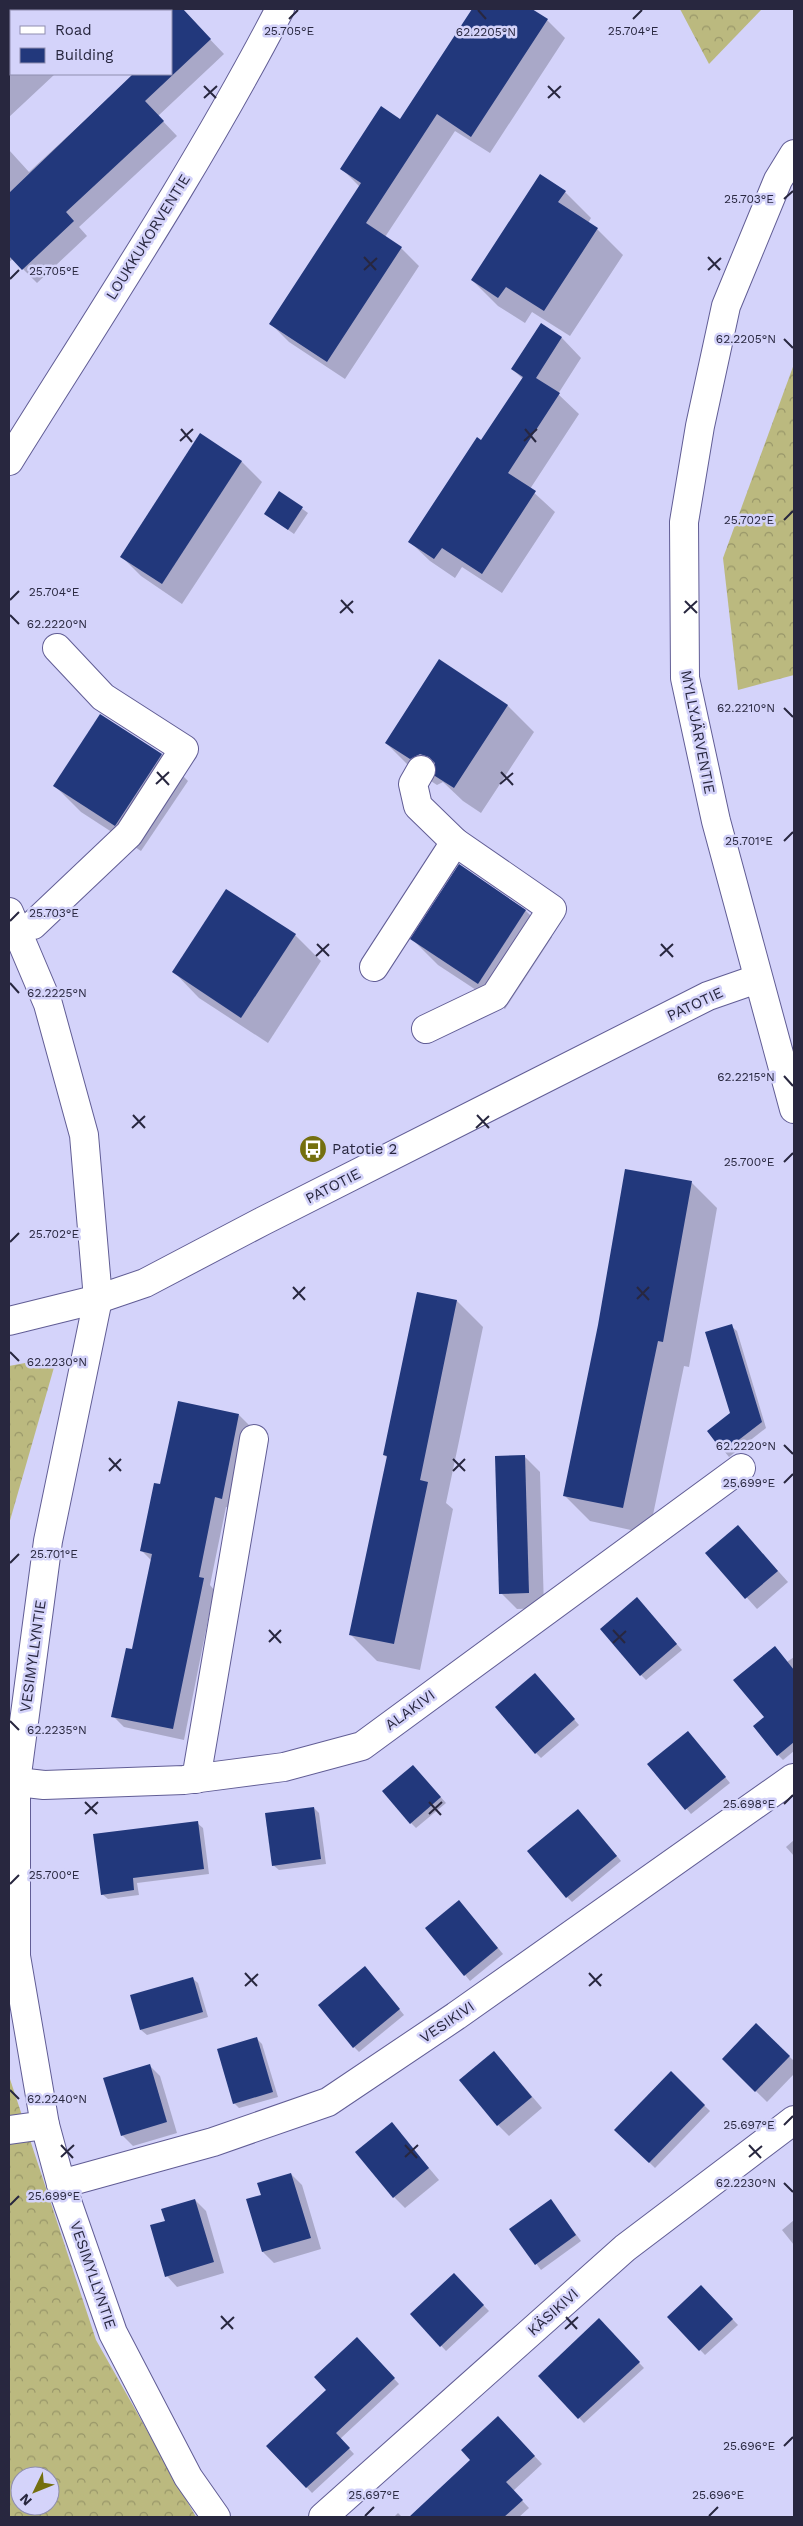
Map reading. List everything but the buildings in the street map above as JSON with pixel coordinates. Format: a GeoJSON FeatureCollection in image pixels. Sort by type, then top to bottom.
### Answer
{"type":"FeatureCollection","features":[{"type":"Feature","properties":{"kind":"street","name":"LOUKKUKORVENTIE"},"geometry":{"type":"LineString","coordinates":[[9,461],[165,210],[248,70],[280,9]]}},
{"type":"Feature","properties":{"kind":"street","name":"MYLLYJÄRVENTIE"},"geometry":{"type":"LineString","coordinates":[[794,154],[778,180],[726,306],[700,426],[684,522],[685,678],[716,821],[757,979],[794,1109]]}},
{"type":"Feature","properties":{"kind":"street"},"geometry":{"type":"LineString","coordinates":[[33,925],[129,834],[184,749],[103,697],[57,648]]}},
{"type":"Feature","properties":{"kind":"street"},"geometry":{"type":"LineString","coordinates":[[421,770],[413,784],[418,806],[456,842],[552,909],[495,996],[426,1028]]}},
{"type":"Feature","properties":{"kind":"street"},"geometry":{"type":"LineString","coordinates":[[374,967],[456,842]]}},
{"type":"Feature","properties":{"kind":"street","name":"VESIMYLLYNTIE"},"geometry":{"type":"LineString","coordinates":[[9,912],[48,1004],[84,1134],[98,1299],[48,1541],[12,1782],[16,1956],[45,2125],[62,2184],[113,2333],[188,2477],[216,2517]]}},
{"type":"Feature","properties":{"kind":"street","name":"PATOTIE"},"geometry":{"type":"LineString","coordinates":[[9,1321],[98,1299],[145,1283],[263,1221],[708,996],[757,979]]}},
{"type":"Feature","properties":{"kind":"street"},"geometry":{"type":"LineString","coordinates":[[196,1779],[254,1438]]}},
{"type":"Feature","properties":{"kind":"street","name":"ALAKIVI"},"geometry":{"type":"LineString","coordinates":[[12,1782],[44,1785],[196,1779],[284,1766],[362,1746],[741,1468]]}},
{"type":"Feature","properties":{"kind":"street","name":"VESIKIVI"},"geometry":{"type":"LineString","coordinates":[[62,2184],[213,2142],[328,2102],[456,2016],[793,1778]]}},
{"type":"Feature","properties":{"kind":"street","name":"KÄSIKIVI"},"geometry":{"type":"LineString","coordinates":[[323,2517],[624,2248],[794,2120]]}},
{"type":"Feature","properties":{"kind":"street"},"geometry":{"type":"LineString","coordinates":[[9,2130],[45,2125]]}},
{"type":"Feature","properties":{"kind":"green space"},"geometry":{"type":"Polygon","coordinates":[[[680,9],[762,9],[709,64],[680,9]]]}},
{"type":"Feature","properties":{"kind":"green space"},"geometry":{"type":"Polygon","coordinates":[[[794,364],[794,675],[738,690],[723,558],[794,364]]]}},
{"type":"Feature","properties":{"kind":"green space"},"geometry":{"type":"Polygon","coordinates":[[[57,1357],[9,1524],[9,1366],[57,1357]]]}},
{"type":"Feature","properties":{"kind":"green space"},"geometry":{"type":"Polygon","coordinates":[[[9,2076],[96,2340],[196,2517],[9,2517],[9,2076]]]}},
{"type":"Feature","properties":{"kind":"place","name":"Patotie 2"},"geometry":{"type":"Point","coordinates":[313,1149]}}]}
